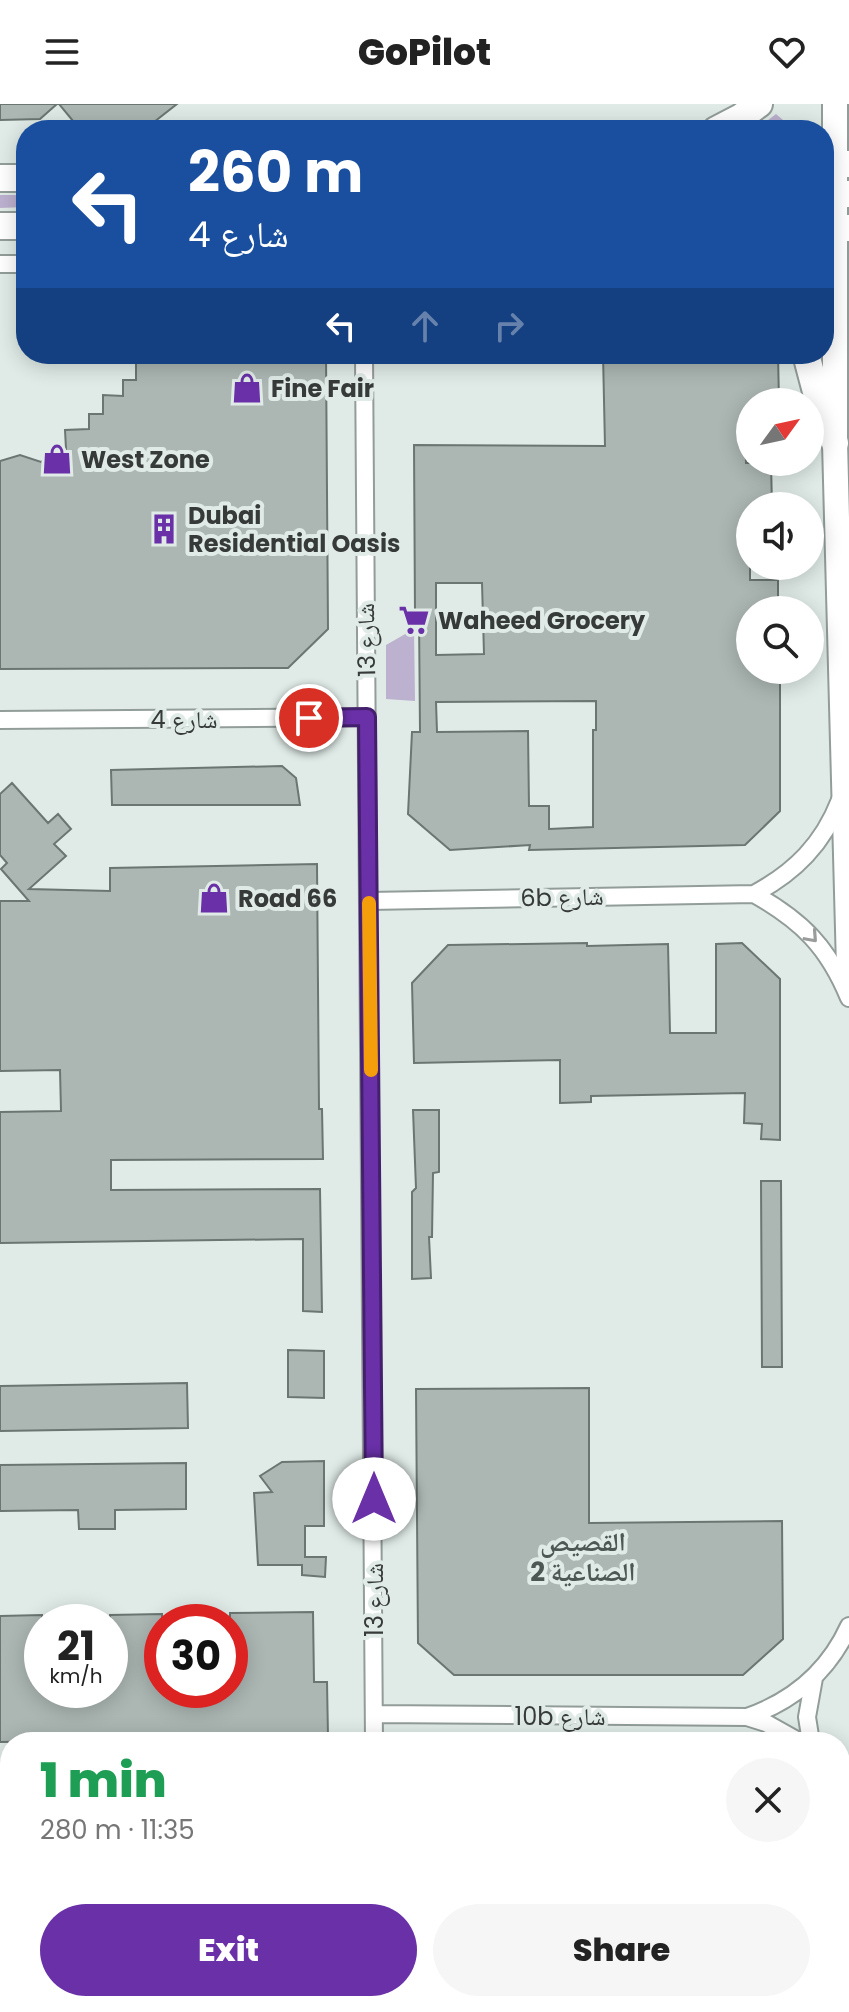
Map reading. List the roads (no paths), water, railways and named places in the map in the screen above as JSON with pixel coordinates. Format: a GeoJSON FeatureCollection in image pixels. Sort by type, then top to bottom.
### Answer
{"type":"FeatureCollection","features":[{"type":"Feature","properties":{"kind":"main road"},"geometry":{"type":"LineString","coordinates":[[735,120],[759,104]]}},
{"type":"Feature","properties":{"kind":"main road"},"geometry":{"type":"LineString","coordinates":[[809,364],[820,407],[835,443]]}},
{"type":"Feature","properties":{"kind":"street"},"geometry":{"type":"LineString","coordinates":[[835,104],[835,443],[849,967]]}},
{"type":"Feature","properties":{"kind":"street","name":"شارع 13"},"geometry":{"type":"LineString","coordinates":[[364,364],[374,1732]]}},
{"type":"Feature","properties":{"kind":"street","name":"شارع 4"},"geometry":{"type":"LineString","coordinates":[[0,720],[367,717]]}},
{"type":"Feature","properties":{"kind":"street"},"geometry":{"type":"LineString","coordinates":[[754,894],[800,864],[818,843],[843,795]]}},
{"type":"Feature","properties":{"kind":"street"},"geometry":{"type":"LineString","coordinates":[[754,894],[803,927],[823,949],[839,974],[849,998]]}},
{"type":"Feature","properties":{"kind":"street","name":"6b شارع"},"geometry":{"type":"LineString","coordinates":[[369,901],[754,894]]}},
{"type":"Feature","properties":{"kind":"street","name":"10b شارع"},"geometry":{"type":"LineString","coordinates":[[747,1717],[783,1702],[814,1678],[829,1661],[849,1626]]}},
{"type":"Feature","properties":{"kind":"street"},"geometry":{"type":"LineString","coordinates":[[810,1732],[808,1704],[814,1678]]}},
{"type":"Feature","properties":{"kind":"street","name":"10b شارع"},"geometry":{"type":"LineString","coordinates":[[374,1714],[747,1717],[783,1732]]}},
{"type":"Feature","properties":{"kind":"place","name":"Fine Fair"},"geometry":{"type":"Point","coordinates":[247,388]}},
{"type":"Feature","properties":{"kind":"place","name":"West Zone"},"geometry":{"type":"Point","coordinates":[57,459]}},
{"type":"Feature","properties":{"kind":"place","name":"Dubai Residential Oasis"},"geometry":{"type":"Point","coordinates":[164,529]}},
{"type":"Feature","properties":{"kind":"place","name":"Waheed Grocery"},"geometry":{"type":"Point","coordinates":[414,620]}},
{"type":"Feature","properties":{"kind":"place","name":"Road 66"},"geometry":{"type":"Point","coordinates":[214,898]}},
{"type":"Feature","properties":{"kind":"district","name":"القصيص الصناعية 2"},"geometry":{"type":"Point","coordinates":[583,1557]}}]}
